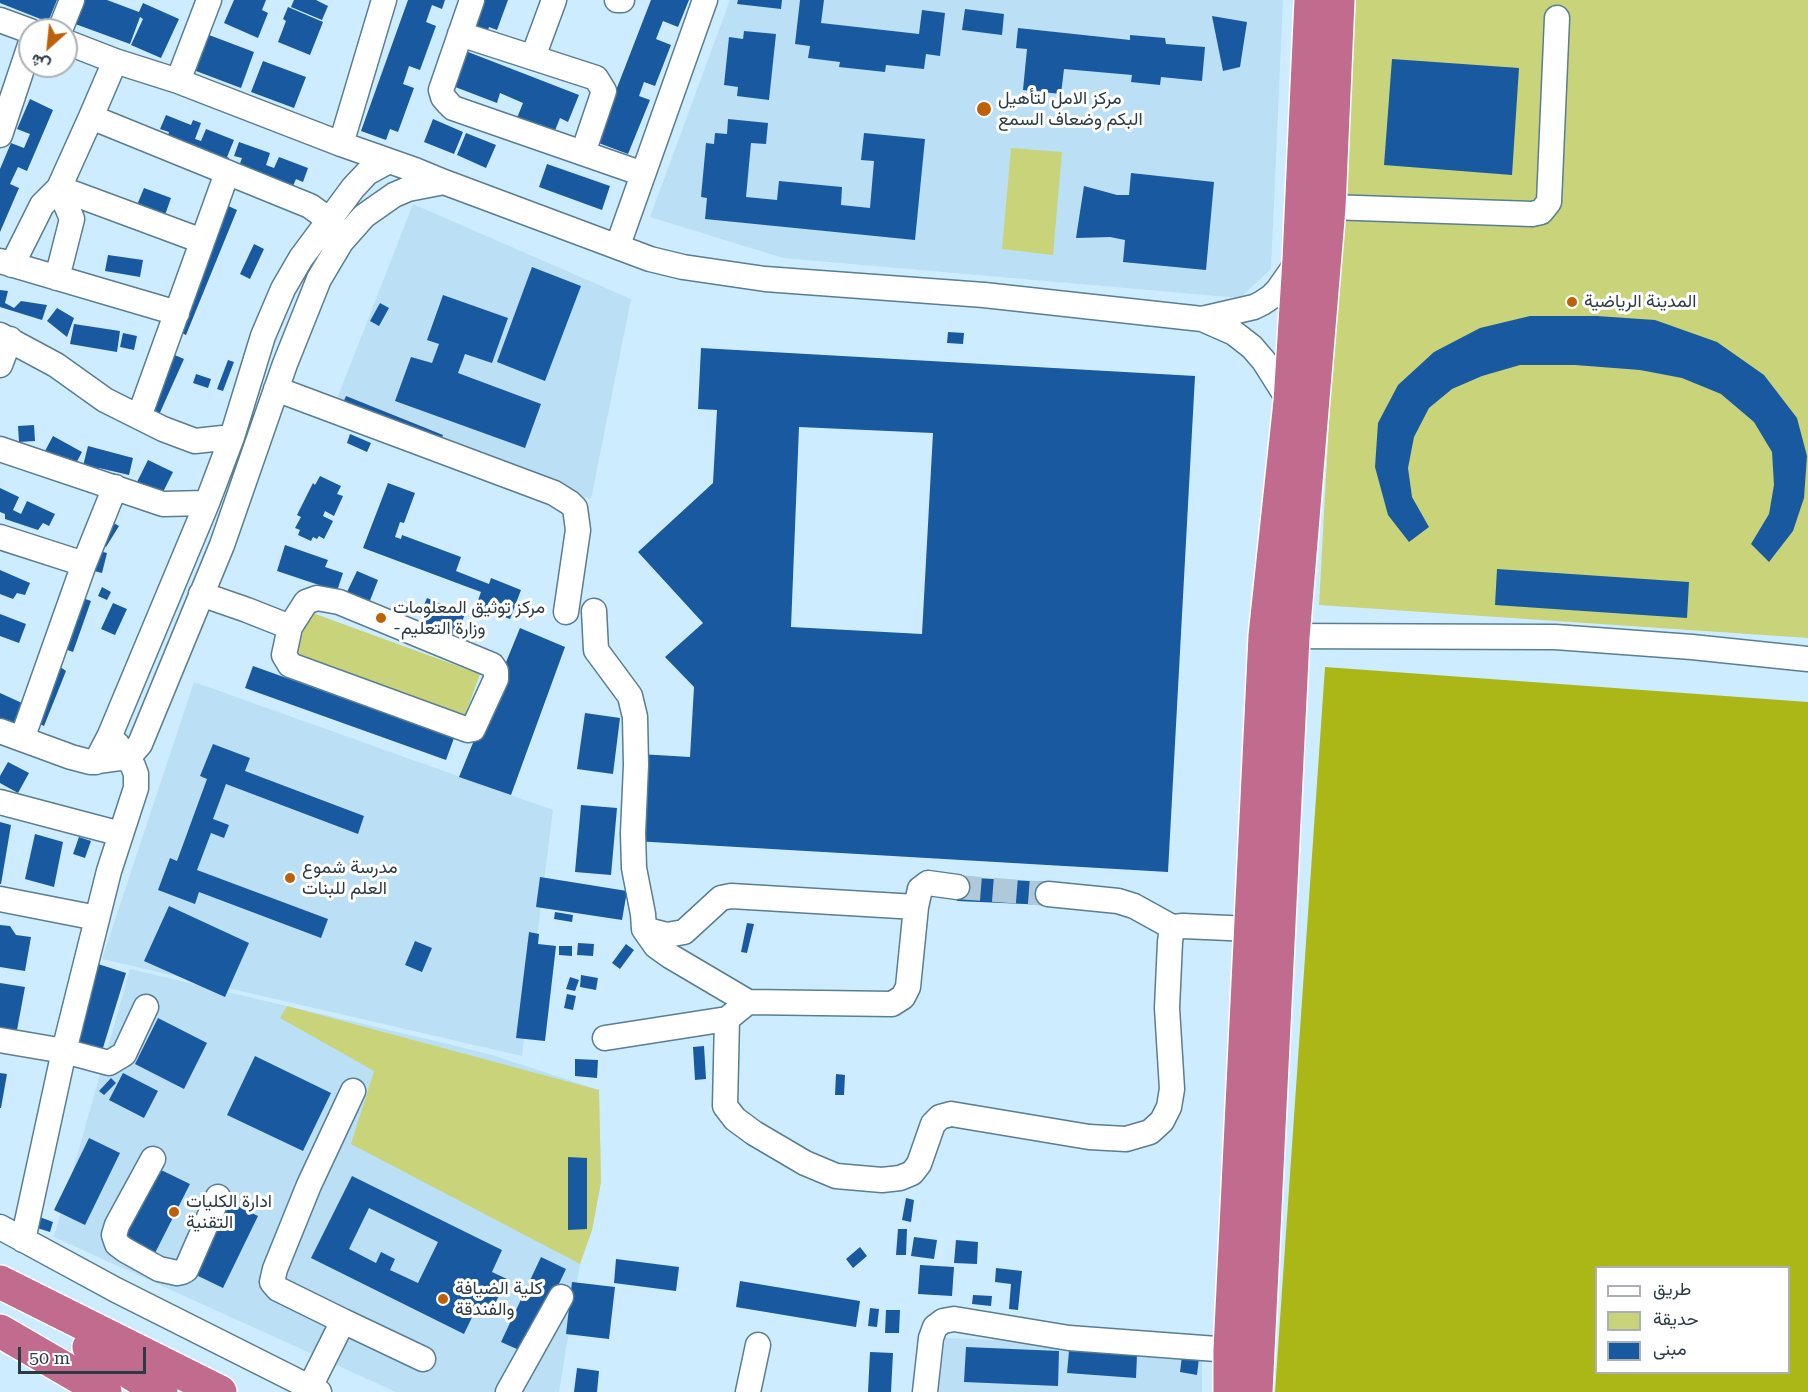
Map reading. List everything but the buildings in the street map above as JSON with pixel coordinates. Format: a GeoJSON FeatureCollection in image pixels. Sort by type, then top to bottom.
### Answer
{"type":"FeatureCollection","features":[{"type":"Feature","properties":{"kind":"highway"},"geometry":{"type":"LineString","coordinates":[[1256,1392],[1279,636],[1311,0]]}},
{"type":"Feature","properties":{"kind":"highway"},"geometry":{"type":"LineString","coordinates":[[1230,1392],[1230,1350],[1251,929],[1279,636],[1329,207],[1338,0]]}},
{"type":"Feature","properties":{"kind":"highway"},"geometry":{"type":"LineString","coordinates":[[0,1282],[220,1392]]}},
{"type":"Feature","properties":{"kind":"highway"},"geometry":{"type":"LineString","coordinates":[[0,1291],[161,1392]]}},
{"type":"Feature","properties":{"kind":"highway"},"geometry":{"type":"LineString","coordinates":[[0,1331],[105,1392]]}},
{"type":"Feature","properties":{"kind":"highway"},"geometry":{"type":"LineString","coordinates":[[0,1345],[66,1392]]}},
{"type":"Feature","properties":{"kind":"street"},"geometry":{"type":"LineString","coordinates":[[65,18],[72,0]]}},
{"type":"Feature","properties":{"kind":"street"},"geometry":{"type":"LineString","coordinates":[[178,81],[208,0]]}},
{"type":"Feature","properties":{"kind":"street"},"geometry":{"type":"LineString","coordinates":[[341,144],[384,0]]}},
{"type":"Feature","properties":{"kind":"street"},"geometry":{"type":"LineString","coordinates":[[472,0],[441,90],[448,103],[453,108],[643,174]]}},
{"type":"Feature","properties":{"kind":"street"},"geometry":{"type":"LineString","coordinates":[[533,57],[554,0]]}},
{"type":"Feature","properties":{"kind":"street"},"geometry":{"type":"LineString","coordinates":[[617,0],[622,0]]}},
{"type":"Feature","properties":{"kind":"street"},"geometry":{"type":"LineString","coordinates":[[618,245],[705,0]]}},
{"type":"Feature","properties":{"kind":"street"},"geometry":{"type":"LineString","coordinates":[[1329,207],[1532,214],[1541,212],[1549,202],[1557,18]]}},
{"type":"Feature","properties":{"kind":"street"},"geometry":{"type":"LineString","coordinates":[[0,20],[18,27]]}},
{"type":"Feature","properties":{"kind":"street"},"geometry":{"type":"LineString","coordinates":[[460,34],[596,78],[604,91],[583,153]]}},
{"type":"Feature","properties":{"kind":"street"},"geometry":{"type":"LineString","coordinates":[[78,47],[178,81],[341,144],[618,245],[650,259],[683,267],[765,279],[984,295],[1202,319],[1234,333],[1252,347],[1290,402]]}},
{"type":"Feature","properties":{"kind":"street"},"geometry":{"type":"LineString","coordinates":[[115,61],[59,188],[42,205],[6,263],[177,313]]}},
{"type":"Feature","properties":{"kind":"street"},"geometry":{"type":"LineString","coordinates":[[4,113],[18,76]]}},
{"type":"Feature","properties":{"kind":"street"},"geometry":{"type":"LineString","coordinates":[[91,117],[309,206],[321,213],[342,242]]}},
{"type":"Feature","properties":{"kind":"street"},"geometry":{"type":"LineString","coordinates":[[96,762],[110,735],[207,503],[232,437],[272,312],[291,274],[362,177],[389,161]]}},
{"type":"Feature","properties":{"kind":"street"},"geometry":{"type":"LineString","coordinates":[[139,417],[227,173]]}},
{"type":"Feature","properties":{"kind":"street"},"geometry":{"type":"LineString","coordinates":[[116,487],[11,735],[77,759],[96,762],[127,757],[140,744],[222,545],[308,303],[342,242],[364,216],[394,195],[408,189],[444,182]]}},
{"type":"Feature","properties":{"kind":"street"},"geometry":{"type":"LineString","coordinates":[[59,188],[202,241]]}},
{"type":"Feature","properties":{"kind":"street"},"geometry":{"type":"LineString","coordinates":[[57,278],[72,219],[59,188]]}},
{"type":"Feature","properties":{"kind":"street"},"geometry":{"type":"LineString","coordinates":[[1202,319],[1254,307],[1262,303],[1278,290],[1299,260]]}},
{"type":"Feature","properties":{"kind":"street"},"geometry":{"type":"LineString","coordinates":[[0,365],[5,337],[56,365],[105,400],[163,429],[195,441],[232,437]]}},
{"type":"Feature","properties":{"kind":"street"},"geometry":{"type":"LineString","coordinates":[[276,389],[554,493],[570,502],[575,508],[578,530],[566,612]]}},
{"type":"Feature","properties":{"kind":"street"},"geometry":{"type":"LineString","coordinates":[[0,448],[163,504],[207,503]]}},
{"type":"Feature","properties":{"kind":"street"},"geometry":{"type":"LineString","coordinates":[[0,537],[84,564]]}},
{"type":"Feature","properties":{"kind":"street"},"geometry":{"type":"LineString","coordinates":[[201,594],[290,627]]}},
{"type":"Feature","properties":{"kind":"street"},"geometry":{"type":"LineString","coordinates":[[317,598],[328,599],[492,665],[496,671],[496,679],[473,729],[468,730],[290,665],[284,655],[290,627],[306,602],[317,598]]}},
{"type":"Feature","properties":{"kind":"street"},"geometry":{"type":"LineString","coordinates":[[594,611],[596,650],[630,696],[635,717],[634,868],[644,929],[656,946],[748,1002],[892,1004],[903,997],[908,987],[920,889],[928,884],[957,887]]}},
{"type":"Feature","properties":{"kind":"street"},"geometry":{"type":"LineString","coordinates":[[1279,636],[1555,638],[1692,647],[1808,659]]}},
{"type":"Feature","properties":{"kind":"street"},"geometry":{"type":"LineString","coordinates":[[23,1240],[64,1051],[97,918],[136,788],[136,774],[127,757],[110,735]]}},
{"type":"Feature","properties":{"kind":"street"},"geometry":{"type":"LineString","coordinates":[[0,802],[121,834]]}},
{"type":"Feature","properties":{"kind":"street"},"geometry":{"type":"LineString","coordinates":[[1048,894],[1118,901],[1134,906],[1173,927],[1251,929]]}},
{"type":"Feature","properties":{"kind":"street"},"geometry":{"type":"LineString","coordinates":[[644,929],[667,935],[684,932],[721,898],[731,896],[916,907]]}},
{"type":"Feature","properties":{"kind":"street"},"geometry":{"type":"LineString","coordinates":[[0,900],[97,918]]}},
{"type":"Feature","properties":{"kind":"street"},"geometry":{"type":"LineString","coordinates":[[727,1018],[725,1106],[735,1119],[754,1132],[805,1163],[836,1176],[882,1180],[900,1178],[912,1173],[919,1164],[933,1124],[940,1117],[951,1114],[1089,1137],[1118,1139],[1138,1137],[1150,1132],[1162,1121],[1169,1107],[1172,1089],[1167,1008],[1170,942],[1173,927]]}},
{"type":"Feature","properties":{"kind":"street"},"geometry":{"type":"LineString","coordinates":[[605,1038],[727,1018],[748,1002]]}},
{"type":"Feature","properties":{"kind":"street"},"geometry":{"type":"LineString","coordinates":[[0,1040],[64,1051],[109,1063],[124,1054],[146,1007]]}},
{"type":"Feature","properties":{"kind":"street"},"geometry":{"type":"LineString","coordinates":[[353,1091],[309,1185],[275,1269],[272,1282],[278,1289],[423,1359]]}},
{"type":"Feature","properties":{"kind":"street"},"geometry":{"type":"LineString","coordinates":[[153,1159],[117,1225],[114,1235],[117,1244],[124,1250],[159,1269],[177,1273],[186,1270],[218,1197]]}},
{"type":"Feature","properties":{"kind":"street"},"geometry":{"type":"LineString","coordinates":[[0,1227],[132,1298],[315,1390],[343,1321]]}},
{"type":"Feature","properties":{"kind":"street"},"geometry":{"type":"LineString","coordinates":[[132,1298],[159,1269]]}},
{"type":"Feature","properties":{"kind":"street"},"geometry":{"type":"LineString","coordinates":[[508,1392],[561,1297]]}},
{"type":"Feature","properties":{"kind":"street"},"geometry":{"type":"LineString","coordinates":[[929,1392],[931,1338],[935,1327],[943,1321],[954,1319],[1069,1338],[1230,1350]]}},
{"type":"Feature","properties":{"kind":"street"},"geometry":{"type":"LineString","coordinates":[[748,1392],[758,1345]]}},
{"type":"Feature","properties":{"kind":"shaded area","name":"مركز الامل لتأهيل البكم وضعاف السمع"},"geometry":{"type":"Polygon","coordinates":[[[730,0],[1283,0],[1271,269],[1240,298],[783,258],[650,217],[730,0]]]}},
{"type":"Feature","properties":{"kind":"shaded area"},"geometry":{"type":"Polygon","coordinates":[[[413,204],[631,299],[591,499],[333,409],[413,204]]]}},
{"type":"Feature","properties":{"kind":"shaded area"},"geometry":{"type":"Polygon","coordinates":[[[194,682],[553,810],[522,1056],[102,959],[194,682]]]}},
{"type":"Feature","properties":{"kind":"shaded area"},"geometry":{"type":"Polygon","coordinates":[[[130,969],[492,1055],[599,1090],[601,1182],[592,1230],[580,1264],[559,1392],[396,1392],[54,1237],[130,969]]]}},
{"type":"Feature","properties":{"kind":"shaded area"},"geometry":{"type":"Polygon","coordinates":[[[945,1338],[997,1340],[1202,1357],[1202,1392],[939,1392],[945,1338]]]}},
{"type":"Feature","properties":{"kind":"green space","name":"المدينة الرياضية"},"geometry":{"type":"Polygon","coordinates":[[[1352,0],[1808,0],[1808,638],[1319,605],[1352,0]]]}},
{"type":"Feature","properties":{"kind":"green space"},"geometry":{"type":"Polygon","coordinates":[[[1011,148],[1062,152],[1053,255],[1002,249],[1011,148]]]}},
{"type":"Feature","properties":{"kind":"green space"},"geometry":{"type":"Polygon","coordinates":[[[310,612],[480,674],[464,718],[294,656],[310,612]]]}},
{"type":"Feature","properties":{"kind":"green space"},"geometry":{"type":"Polygon","coordinates":[[[1325,667],[1808,702],[1808,1392],[1275,1392],[1325,667]]]}},
{"type":"Feature","properties":{"kind":"green space"},"geometry":{"type":"Polygon","coordinates":[[[287,1006],[599,1090],[601,1182],[592,1230],[580,1264],[351,1144],[374,1071],[280,1018],[287,1006]]]}},
{"type":"Feature","properties":{"kind":"tunnel"},"geometry":{"type":"LineString","coordinates":[[957,887],[1048,894]]}},
{"type":"Feature","properties":{"kind":"place","name":"مركز الامل لتأهيل البكم وضعاف السمع"},"geometry":{"type":"Point","coordinates":[984,109]}},
{"type":"Feature","properties":{"kind":"place","name":"المدينة الرياضية"},"geometry":{"type":"Point","coordinates":[1572,302]}},
{"type":"Feature","properties":{"kind":"place","name":"مركز توثيق المعلومات -وزارة التعليم"},"geometry":{"type":"Point","coordinates":[381,618]}},
{"type":"Feature","properties":{"kind":"place","name":"مدرسة شموع العلم للبنات"},"geometry":{"type":"Point","coordinates":[290,878]}},
{"type":"Feature","properties":{"kind":"place","name":"ادارة الكليات التقنية"},"geometry":{"type":"Point","coordinates":[174,1212]}},
{"type":"Feature","properties":{"kind":"place","name":"كلية الضيافة والفندقة"},"geometry":{"type":"Point","coordinates":[443,1299]}}]}
